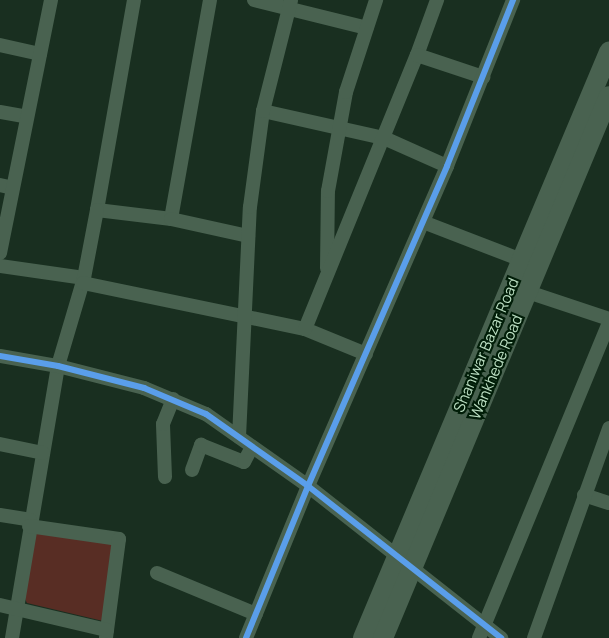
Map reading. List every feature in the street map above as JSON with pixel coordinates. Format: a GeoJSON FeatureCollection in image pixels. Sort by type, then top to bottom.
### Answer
{"type":"FeatureCollection","features":[{"type":"Feature","properties":{"kind":"main road","name":"Shaniwar Bazar Road"},"geometry":{"type":"LineString","coordinates":[[363,638],[403,563],[530,264],[609,52]]}},
{"type":"Feature","properties":{"kind":"main road","name":"Wankhede Road"},"geometry":{"type":"LineString","coordinates":[[383,638],[403,563],[528,292],[530,264],[609,96]]}},
{"type":"Feature","properties":{"kind":"street"},"geometry":{"type":"LineString","coordinates":[[0,253],[7,186],[27,117],[51,0]]}},
{"type":"Feature","properties":{"kind":"street"},"geometry":{"type":"LineString","coordinates":[[12,638],[58,366],[83,280],[134,0]]}},
{"type":"Feature","properties":{"kind":"street"},"geometry":{"type":"LineString","coordinates":[[170,219],[210,0]]}},
{"type":"Feature","properties":{"kind":"street"},"geometry":{"type":"LineString","coordinates":[[254,0],[290,4],[367,28]]}},
{"type":"Feature","properties":{"kind":"street"},"geometry":{"type":"LineString","coordinates":[[327,276],[328,191],[339,128],[346,92],[376,0]]}},
{"type":"Feature","properties":{"kind":"street"},"geometry":{"type":"LineString","coordinates":[[305,329],[417,56],[437,0]]}},
{"type":"Feature","properties":{"kind":"street"},"geometry":{"type":"LineString","coordinates":[[246,638],[308,486],[448,166],[513,0]]}},
{"type":"Feature","properties":{"kind":"street"},"geometry":{"type":"LineString","coordinates":[[239,437],[248,236],[263,111],[290,4]]}},
{"type":"Feature","properties":{"kind":"street"},"geometry":{"type":"LineString","coordinates":[[0,45],[40,54]]}},
{"type":"Feature","properties":{"kind":"street"},"geometry":{"type":"LineString","coordinates":[[417,56],[484,77]]}},
{"type":"Feature","properties":{"kind":"street"},"geometry":{"type":"LineString","coordinates":[[263,111],[384,138],[448,166]]}},
{"type":"Feature","properties":{"kind":"street"},"geometry":{"type":"LineString","coordinates":[[0,112],[27,117]]}},
{"type":"Feature","properties":{"kind":"street"},"geometry":{"type":"LineString","coordinates":[[97,210],[170,219],[248,236]]}},
{"type":"Feature","properties":{"kind":"street"},"geometry":{"type":"LineString","coordinates":[[423,222],[530,264]]}},
{"type":"Feature","properties":{"kind":"street"},"geometry":{"type":"LineString","coordinates":[[0,266],[83,280],[305,329],[366,354]]}},
{"type":"Feature","properties":{"kind":"street"},"geometry":{"type":"LineString","coordinates":[[479,638],[609,321],[528,292]]}},
{"type":"Feature","properties":{"kind":"street"},"geometry":{"type":"LineString","coordinates":[[0,356],[58,366],[173,399],[206,414],[308,486],[403,563],[501,638]]}},
{"type":"Feature","properties":{"kind":"street"},"geometry":{"type":"LineString","coordinates":[[166,477],[163,424],[173,399]]}},
{"type":"Feature","properties":{"kind":"street"},"geometry":{"type":"LineString","coordinates":[[534,638],[609,428]]}},
{"type":"Feature","properties":{"kind":"street"},"geometry":{"type":"LineString","coordinates":[[0,444],[43,453]]}},
{"type":"Feature","properties":{"kind":"street"},"geometry":{"type":"LineString","coordinates":[[192,470],[201,445],[244,462],[252,447]]}},
{"type":"Feature","properties":{"kind":"street"},"geometry":{"type":"LineString","coordinates":[[584,495],[609,503]]}},
{"type":"Feature","properties":{"kind":"street"},"geometry":{"type":"LineString","coordinates":[[0,515],[30,523],[119,539],[107,634],[17,608],[0,605]]}},
{"type":"Feature","properties":{"kind":"street"},"geometry":{"type":"LineString","coordinates":[[157,573],[256,614]]}},
{"type":"Feature","properties":{"kind":"shaded area"},"geometry":{"type":"Polygon","coordinates":[[[35,533],[113,541],[103,621],[27,603],[25,599],[35,533]]]}},
{"type":"Feature","properties":{"kind":"cycle path"},"geometry":{"type":"LineString","coordinates":[[246,638],[308,486],[447,166],[513,0]]}},
{"type":"Feature","properties":{"kind":"cycle path"},"geometry":{"type":"LineString","coordinates":[[0,356],[58,366],[144,388],[206,414],[308,486],[501,638]]}}]}
